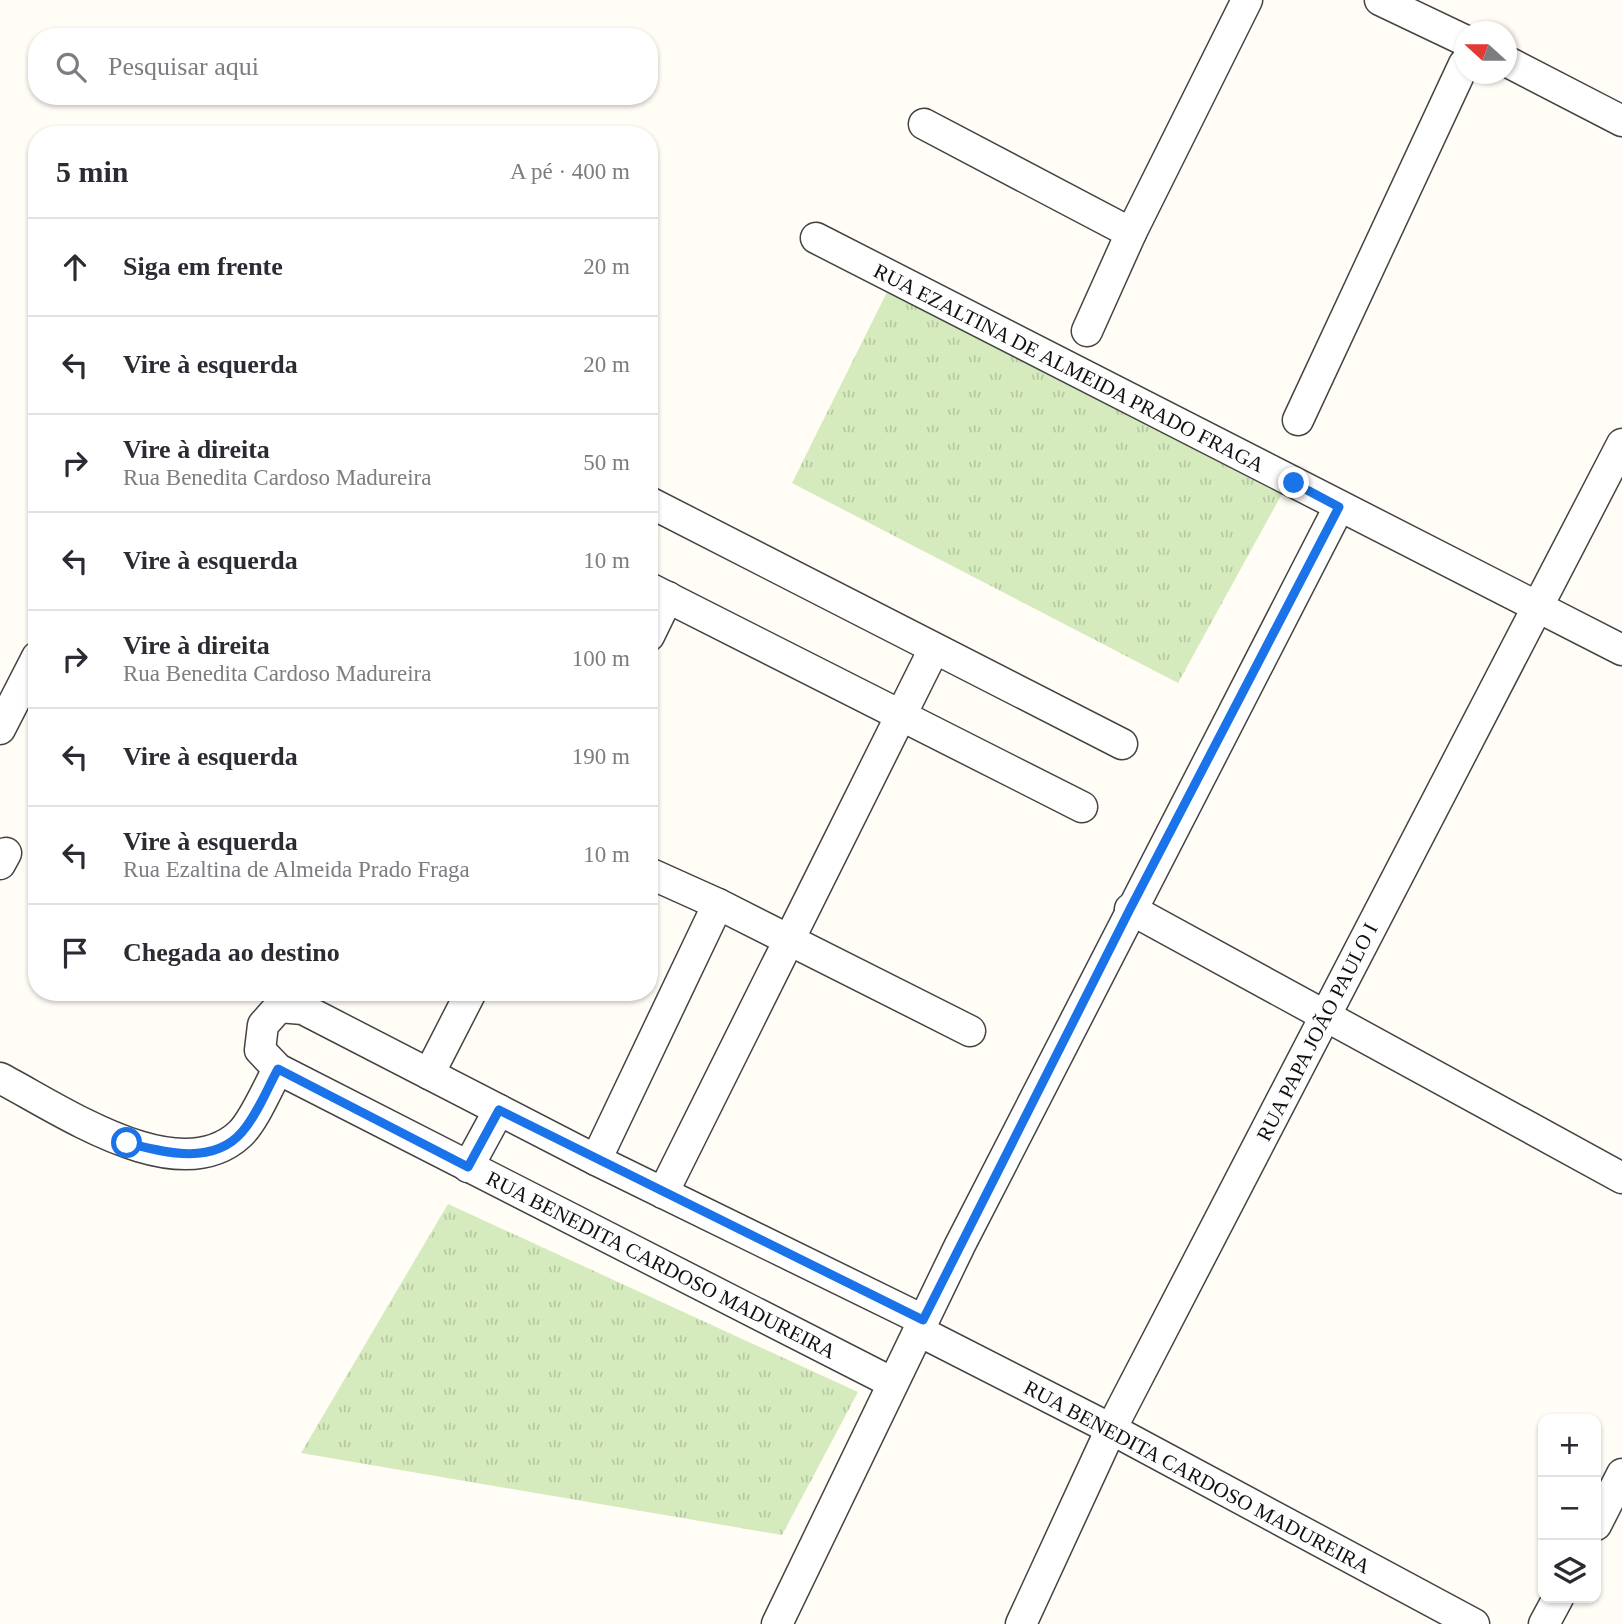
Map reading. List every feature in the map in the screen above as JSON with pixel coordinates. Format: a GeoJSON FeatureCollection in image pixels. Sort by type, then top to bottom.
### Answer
{"type":"FeatureCollection","features":[{"type":"Feature","properties":{"kind":"street"},"geometry":{"type":"LineString","coordinates":[[1087,331],[1131,233],[1247,0]]}},
{"type":"Feature","properties":{"kind":"street"},"geometry":{"type":"LineString","coordinates":[[1380,0],[1454,35]]}},
{"type":"Feature","properties":{"kind":"street"},"geometry":{"type":"LineString","coordinates":[[1517,66],[1622,121]]}},
{"type":"Feature","properties":{"kind":"street"},"geometry":{"type":"LineString","coordinates":[[1298,420],[1456,84]]}},
{"type":"Feature","properties":{"kind":"street"},"geometry":{"type":"LineString","coordinates":[[924,124],[1131,233]]}},
{"type":"Feature","properties":{"kind":"street","name":"RUA EZALTINA DE ALMEIDA PRADO FRAGA"},"geometry":{"type":"LineString","coordinates":[[816,238],[1622,650]]}},
{"type":"Feature","properties":{"kind":"street","name":"RUA PAPA JOÃO PAULO I"},"geometry":{"type":"LineString","coordinates":[[1020,1624],[1111,1429],[1622,444]]}},
{"type":"Feature","properties":{"kind":"street"},"geometry":{"type":"LineString","coordinates":[[658,507],[1122,744]]}},
{"type":"Feature","properties":{"kind":"street"},"geometry":{"type":"LineString","coordinates":[[777,1624],[863,1450],[891,1382],[1130,909],[1339,507]]}},
{"type":"Feature","properties":{"kind":"street"},"geometry":{"type":"LineString","coordinates":[[659,592],[1082,807]]}},
{"type":"Feature","properties":{"kind":"street"},"geometry":{"type":"LineString","coordinates":[[663,1193],[934,649]]}},
{"type":"Feature","properties":{"kind":"street"},"geometry":{"type":"LineString","coordinates":[[0,729],[28,675]]}},
{"type":"Feature","properties":{"kind":"street"},"geometry":{"type":"LineString","coordinates":[[658,877],[718,904],[970,1031]]}},
{"type":"Feature","properties":{"kind":"street"},"geometry":{"type":"LineString","coordinates":[[596,1160],[718,904]]}},
{"type":"Feature","properties":{"kind":"street"},"geometry":{"type":"LineString","coordinates":[[1130,909],[1622,1178]]}},
{"type":"Feature","properties":{"kind":"street"},"geometry":{"type":"LineString","coordinates":[[429,1074],[466,1001]]}},
{"type":"Feature","properties":{"kind":"street","name":"RUA BENEDITA CARDOSO MADUREIRA"},"geometry":{"type":"LineString","coordinates":[[891,1382],[278,1069],[260,1050],[263,1025],[279,1007],[303,1009],[921,1326],[1474,1624]]}},
{"type":"Feature","properties":{"kind":"street"},"geometry":{"type":"LineString","coordinates":[[0,1079],[127,1143],[173,1155],[212,1151],[241,1133],[278,1069]]}},
{"type":"Feature","properties":{"kind":"street"},"geometry":{"type":"LineString","coordinates":[[468,1167],[499,1110]]}},
{"type":"Feature","properties":{"kind":"street"},"geometry":{"type":"LineString","coordinates":[[1601,1515],[1622,1474]]}},
{"type":"Feature","properties":{"kind":"street"},"geometry":{"type":"LineString","coordinates":[[1544,1624],[1555,1603]]}},
{"type":"Feature","properties":{"kind":"green space"},"geometry":{"type":"Polygon","coordinates":[[[889,288],[1283,492],[1178,683],[792,483],[889,288]]]}},
{"type":"Feature","properties":{"kind":"green space"},"geometry":{"type":"Polygon","coordinates":[[[448,1204],[858,1392],[782,1535],[301,1453],[448,1204]]]}},
{"type":"Feature","properties":{"kind":"route"},"geometry":{"type":"LineString","coordinates":[[127,1143],[173,1155],[212,1151],[241,1133],[278,1069],[468,1167],[499,1110],[923,1320],[1266,642],[1339,507],[1294,483]]}}]}
